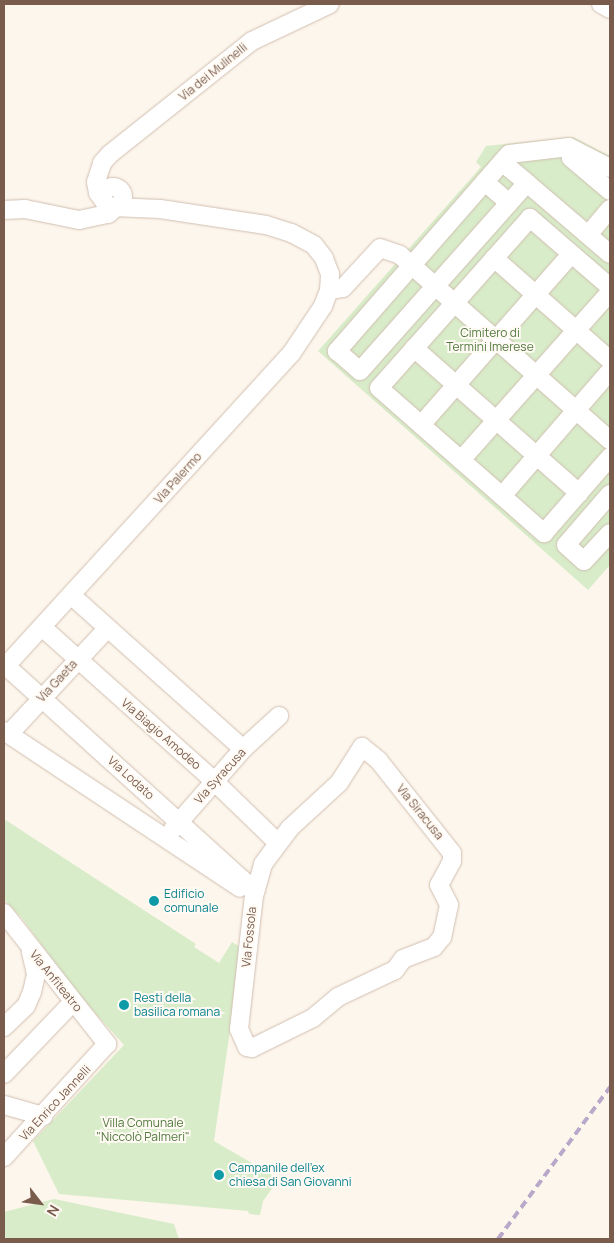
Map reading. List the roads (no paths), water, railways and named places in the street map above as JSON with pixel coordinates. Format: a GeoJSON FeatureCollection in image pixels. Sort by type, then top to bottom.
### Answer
{"type":"FeatureCollection","features":[{"type":"Feature","properties":{"kind":"street","name":"Via dei Mulinelli"},"geometry":{"type":"LineString","coordinates":[[113,199],[112,167],[130,139],[252,41],[330,4]]}},
{"type":"Feature","properties":{"kind":"street"},"geometry":{"type":"LineString","coordinates":[[601,4],[610,9]]}},
{"type":"Feature","properties":{"kind":"street"},"geometry":{"type":"LineString","coordinates":[[569,147],[571,158],[610,191]]}},
{"type":"Feature","properties":{"kind":"street"},"geometry":{"type":"LineString","coordinates":[[527,183],[360,371],[337,351],[509,154],[569,147],[610,168]]}},
{"type":"Feature","properties":{"kind":"street"},"geometry":{"type":"LineString","coordinates":[[502,162],[610,254]]}},
{"type":"Feature","properties":{"kind":"street"},"geometry":{"type":"LineString","coordinates":[[485,182],[509,203]]}},
{"type":"Feature","properties":{"kind":"street"},"geometry":{"type":"LineString","coordinates":[[4,210],[25,209],[60,216],[113,199],[160,209],[266,226],[291,233],[320,252],[330,282],[343,288],[380,248],[400,255],[610,440]]}},
{"type":"Feature","properties":{"kind":"street"},"geometry":{"type":"LineString","coordinates":[[588,235],[610,209]]}},
{"type":"Feature","properties":{"kind":"street"},"geometry":{"type":"LineString","coordinates":[[610,287],[530,218],[379,388],[544,533],[610,457]]}},
{"type":"Feature","properties":{"kind":"street"},"geometry":{"type":"LineString","coordinates":[[421,424],[571,254]]}},
{"type":"Feature","properties":{"kind":"street"},"geometry":{"type":"LineString","coordinates":[[494,258],[610,360]]}},
{"type":"Feature","properties":{"kind":"street","name":"Via Palermo"},"geometry":{"type":"LineString","coordinates":[[5,667],[291,354],[324,306],[330,282]]}},
{"type":"Feature","properties":{"kind":"street"},"geometry":{"type":"LineString","coordinates":[[461,460],[610,292]]}},
{"type":"Feature","properties":{"kind":"street"},"geometry":{"type":"LineString","coordinates":[[414,348],[579,493]]}},
{"type":"Feature","properties":{"kind":"street"},"geometry":{"type":"LineString","coordinates":[[502,496],[610,371]]}},
{"type":"Feature","properties":{"kind":"street"},"geometry":{"type":"LineString","coordinates":[[610,494],[566,544],[584,561],[610,533]]}},
{"type":"Feature","properties":{"kind":"street"},"geometry":{"type":"LineString","coordinates":[[71,595],[244,749]]}},
{"type":"Feature","properties":{"kind":"street","name":"Via Biagio Amodeo"},"geometry":{"type":"LineString","coordinates":[[42,626],[214,781],[278,843]]}},
{"type":"Feature","properties":{"kind":"street","name":"Via Gaeta"},"geometry":{"type":"LineString","coordinates":[[6,732],[78,660],[106,628]]}},
{"type":"Feature","properties":{"kind":"street","name":"Via Lodato"},"geometry":{"type":"LineString","coordinates":[[5,667],[42,697],[180,821],[254,893]]}},
{"type":"Feature","properties":{"kind":"street","name":"Via Syracusa"},"geometry":{"type":"LineString","coordinates":[[164,840],[214,781],[279,716]]}},
{"type":"Feature","properties":{"kind":"street","name":"Via Fossola"},"geometry":{"type":"LineString","coordinates":[[6,732],[164,840],[254,893],[239,1029],[247,1047],[252,1048],[313,1018],[338,997],[395,970]]}},
{"type":"Feature","properties":{"kind":"street","name":"Via Siracusa"},"geometry":{"type":"LineString","coordinates":[[278,843],[290,828],[339,783],[362,747],[379,761],[452,853],[452,861],[439,885],[449,905],[438,944],[403,959],[395,970]]}},
{"type":"Feature","properties":{"kind":"street"},"geometry":{"type":"LineString","coordinates":[[254,893],[263,864],[278,843]]}},
{"type":"Feature","properties":{"kind":"street","name":"Via Anfiteatro"},"geometry":{"type":"LineString","coordinates":[[4,913],[73,1002],[106,1040],[105,1048]]}},
{"type":"Feature","properties":{"kind":"street"},"geometry":{"type":"LineString","coordinates":[[4,1027],[26,1006],[32,992],[36,974],[29,947]]}},
{"type":"Feature","properties":{"kind":"street"},"geometry":{"type":"LineString","coordinates":[[4,1074],[73,1002]]}},
{"type":"Feature","properties":{"kind":"street","name":"Via Enrico Jannelli"},"geometry":{"type":"LineString","coordinates":[[4,1158],[105,1048]]}},
{"type":"Feature","properties":{"kind":"street"},"geometry":{"type":"LineString","coordinates":[[4,1105],[43,1116]]}},
{"type":"Feature","properties":{"kind":"railway"},"geometry":{"type":"LineString","coordinates":[[498,1239],[610,1087]]}},
{"type":"Feature","properties":{"kind":"place","name":"Edificio comunale"},"geometry":{"type":"Point","coordinates":[154,901]}},
{"type":"Feature","properties":{"kind":"place","name":"Resti della basilica romana"},"geometry":{"type":"Point","coordinates":[124,1005]}},
{"type":"Feature","properties":{"kind":"place","name":"Campanile dell'ex chiesa di San Giovanni"},"geometry":{"type":"Point","coordinates":[219,1175]}},
{"type":"Feature","properties":{"kind":"park label","name":"Cimitero di Termini Imerese"},"geometry":{"type":"Point","coordinates":[490,340]}},
{"type":"Feature","properties":{"kind":"park label","name":"Villa Comunale \"Niccolò Palmeri\""},"geometry":{"type":"Point","coordinates":[143,1130]}}]}
